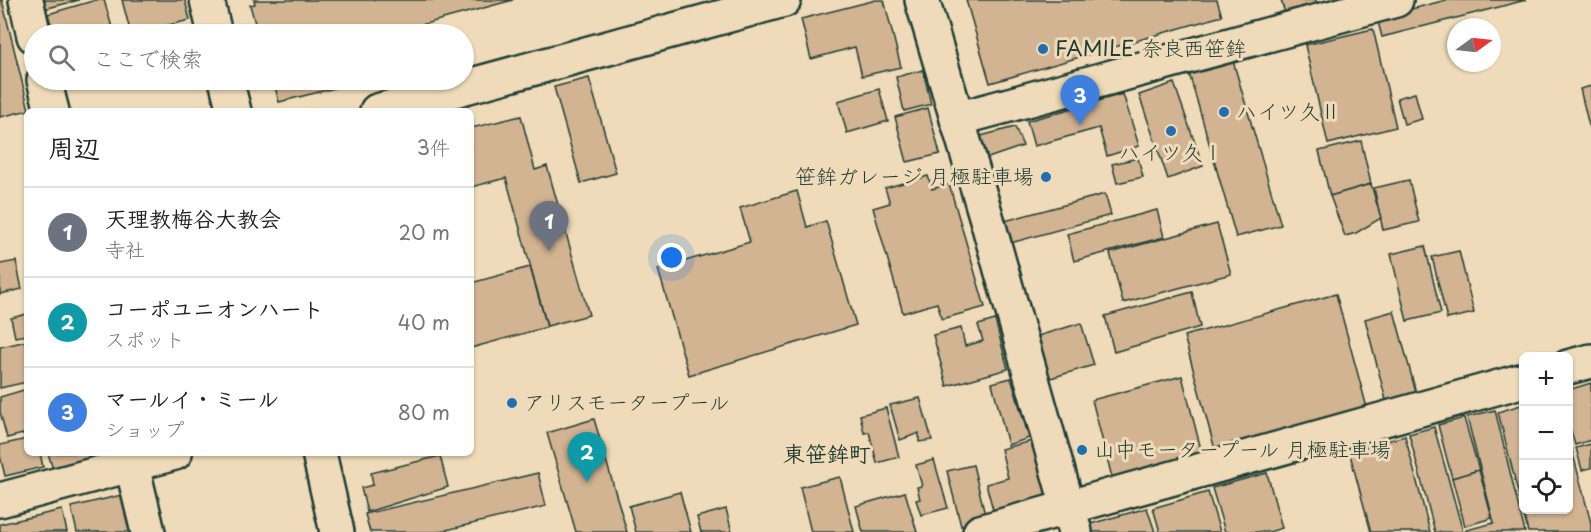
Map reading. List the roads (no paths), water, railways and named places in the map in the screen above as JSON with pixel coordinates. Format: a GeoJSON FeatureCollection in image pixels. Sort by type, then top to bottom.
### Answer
{"type":"FeatureCollection","features":[{"type":"Feature","properties":{"kind":"street"},"geometry":{"type":"LineString","coordinates":[[26,0],[31,24]]}},
{"type":"Feature","properties":{"kind":"street"},"geometry":{"type":"LineString","coordinates":[[207,0],[213,24]]}},
{"type":"Feature","properties":{"kind":"street"},"geometry":{"type":"LineString","coordinates":[[474,80],[692,12],[784,0]]}},
{"type":"Feature","properties":{"kind":"street"},"geometry":{"type":"LineString","coordinates":[[922,0],[1072,520]]}},
{"type":"Feature","properties":{"kind":"street"},"geometry":{"type":"LineString","coordinates":[[957,119],[1396,0]]}},
{"type":"Feature","properties":{"kind":"street"},"geometry":{"type":"LineString","coordinates":[[47,90],[51,108]]}},
{"type":"Feature","properties":{"kind":"street"},"geometry":{"type":"LineString","coordinates":[[229,90],[233,108]]}},
{"type":"Feature","properties":{"kind":"street"},"geometry":{"type":"LineString","coordinates":[[386,108],[443,90]]}},
{"type":"Feature","properties":{"kind":"street"},"geometry":{"type":"LineString","coordinates":[[1573,367],[1591,361]]}},
{"type":"Feature","properties":{"kind":"street"},"geometry":{"type":"LineString","coordinates":[[980,532],[1072,520],[1519,382]]}},
{"type":"Feature","properties":{"kind":"street"},"geometry":{"type":"LineString","coordinates":[[0,500],[131,458],[149,456]]}},
{"type":"Feature","properties":{"kind":"street"},"geometry":{"type":"LineString","coordinates":[[320,456],[337,532]]}},
{"type":"Feature","properties":{"kind":"street"},"geometry":{"type":"LineString","coordinates":[[131,458],[148,532]]}},
{"type":"Feature","properties":{"kind":"place","name":"FAMILE 奈良西笹鉾"},"geometry":{"type":"Point","coordinates":[1043,49]}},
{"type":"Feature","properties":{"kind":"place","name":"ハイツ久Ⅱ"},"geometry":{"type":"Point","coordinates":[1224,112]}},
{"type":"Feature","properties":{"kind":"place","name":"マールイ・ミール"},"geometry":{"type":"Point","coordinates":[1080,125]}},
{"type":"Feature","properties":{"kind":"place","name":"ハイツ久Ⅰ"},"geometry":{"type":"Point","coordinates":[1171,131]}},
{"type":"Feature","properties":{"kind":"place","name":"笹鉾ガレージ 月極駐車場"},"geometry":{"type":"Point","coordinates":[1046,177]}},
{"type":"Feature","properties":{"kind":"place","name":"天理教梅谷大教会"},"geometry":{"type":"Point","coordinates":[549,251]}},
{"type":"Feature","properties":{"kind":"place","name":"アリスモータープール"},"geometry":{"type":"Point","coordinates":[512,403]}},
{"type":"Feature","properties":{"kind":"place","name":"山中モータープール 月極駐車場"},"geometry":{"type":"Point","coordinates":[1082,450]}},
{"type":"Feature","properties":{"kind":"place","name":"コーポユニオンハート"},"geometry":{"type":"Point","coordinates":[587,482]}},
{"type":"Feature","properties":{"kind":"district","name":"東笹鉾町"},"geometry":{"type":"Point","coordinates":[827,454]}}]}
